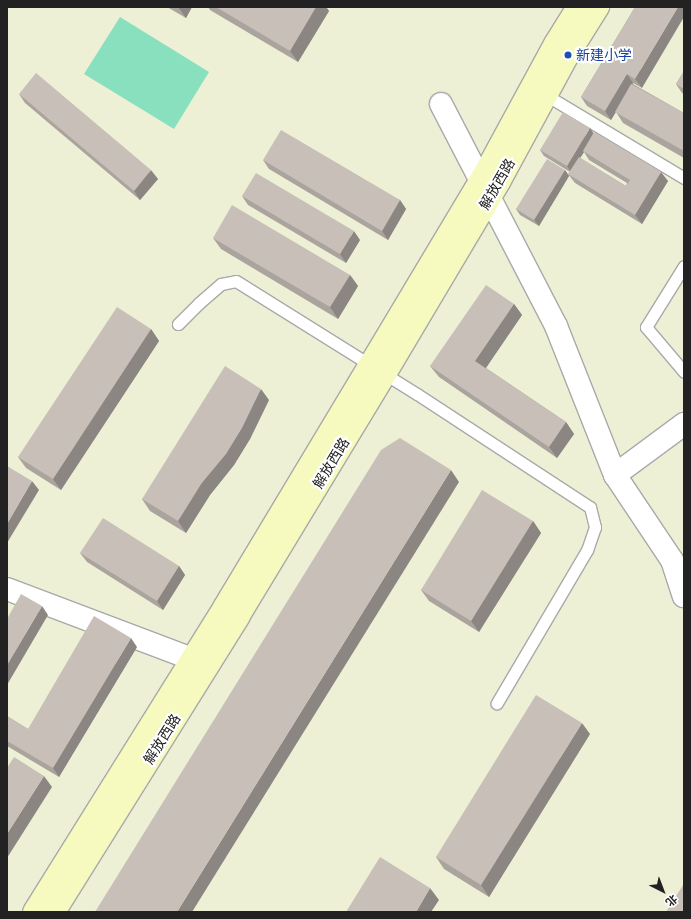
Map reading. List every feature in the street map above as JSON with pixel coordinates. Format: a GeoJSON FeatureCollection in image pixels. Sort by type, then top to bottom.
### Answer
{"type":"FeatureCollection","features":[{"type":"Feature","properties":{"kind":"street","name":"解放西路"},"geometry":{"type":"LineString","coordinates":[[485,189],[555,44],[578,7]]}},
{"type":"Feature","properties":{"kind":"street","name":"解放西路"},"geometry":{"type":"LineString","coordinates":[[54,912],[200,662],[485,189],[546,95],[568,55],[598,7]]}},
{"type":"Feature","properties":{"kind":"street"},"geometry":{"type":"LineString","coordinates":[[441,104],[556,326],[616,475],[672,560],[683,587]]}},
{"type":"Feature","properties":{"kind":"street"},"geometry":{"type":"LineString","coordinates":[[616,475],[684,424]]}},
{"type":"Feature","properties":{"kind":"street"},"geometry":{"type":"LineString","coordinates":[[7,589],[200,662]]}},
{"type":"Feature","properties":{"kind":"street","name":"解放西路"},"geometry":{"type":"LineString","coordinates":[[34,912],[200,662]]}},
{"type":"Feature","properties":{"kind":"lane"},"geometry":{"type":"LineString","coordinates":[[546,95],[684,178]]}},
{"type":"Feature","properties":{"kind":"lane"},"geometry":{"type":"LineString","coordinates":[[684,266],[646,327],[684,372]]}},
{"type":"Feature","properties":{"kind":"lane"},"geometry":{"type":"LineString","coordinates":[[178,324],[221,284],[236,281],[590,507],[595,527],[587,550],[497,703]]}},
{"type":"Feature","properties":{"kind":"green space"},"geometry":{"type":"Polygon","coordinates":[[[7,7],[684,7],[684,912],[7,912],[7,7]]]}},
{"type":"Feature","properties":{"kind":"green space"},"geometry":{"type":"Polygon","coordinates":[[[120,17],[209,72],[174,129],[84,74],[120,17]]]}},
{"type":"Feature","properties":{"kind":"building"},"geometry":{"type":"Polygon","coordinates":[[[216,7],[316,7],[290,51],[216,7]]]}},
{"type":"Feature","properties":{"kind":"building"},"geometry":{"type":"Polygon","coordinates":[[[635,7],[678,7],[635,79],[627,74],[605,111],[581,97],[635,7]]]}},
{"type":"Feature","properties":{"kind":"building"},"geometry":{"type":"Polygon","coordinates":[[[684,71],[684,89],[676,84],[684,71]]]}},
{"type":"Feature","properties":{"kind":"building"},"geometry":{"type":"Polygon","coordinates":[[[36,73],[151,170],[134,191],[19,94],[36,73]]]}},
{"type":"Feature","properties":{"kind":"building"},"geometry":{"type":"Polygon","coordinates":[[[631,84],[684,113],[684,151],[615,112],[631,84]]]}},
{"type":"Feature","properties":{"kind":"building"},"geometry":{"type":"Polygon","coordinates":[[[563,112],[590,128],[567,166],[540,150],[563,112]]]}},
{"type":"Feature","properties":{"kind":"building"},"geometry":{"type":"Polygon","coordinates":[[[281,130],[400,200],[382,231],[263,160],[281,130]]]}},
{"type":"Feature","properties":{"kind":"building"},"geometry":{"type":"Polygon","coordinates":[[[594,132],[661,172],[635,215],[568,174],[579,157],[626,186],[630,180],[583,151],[594,132]]]}},
{"type":"Feature","properties":{"kind":"building"},"geometry":{"type":"Polygon","coordinates":[[[547,159],[565,170],[534,220],[516,209],[547,159]]]}},
{"type":"Feature","properties":{"kind":"building"},"geometry":{"type":"Polygon","coordinates":[[[256,173],[354,231],[340,254],[242,196],[256,173]]]}},
{"type":"Feature","properties":{"kind":"building"},"geometry":{"type":"Polygon","coordinates":[[[232,205],[350,275],[330,307],[213,238],[232,205]]]}},
{"type":"Feature","properties":{"kind":"building"},"geometry":{"type":"Polygon","coordinates":[[[486,285],[514,304],[475,361],[566,422],[549,447],[430,366],[486,285]]]}},
{"type":"Feature","properties":{"kind":"building"},"geometry":{"type":"Polygon","coordinates":[[[117,307],[151,329],[53,479],[18,457],[117,307]]]}},
{"type":"Feature","properties":{"kind":"building"},"geometry":{"type":"Polygon","coordinates":[[[225,366],[261,389],[242,428],[226,454],[201,484],[178,521],[142,499],[225,366]]]}},
{"type":"Feature","properties":{"kind":"building"},"geometry":{"type":"Polygon","coordinates":[[[400,438],[451,470],[177,912],[95,912],[381,450],[400,438]]]}},
{"type":"Feature","properties":{"kind":"building"},"geometry":{"type":"Polygon","coordinates":[[[7,466],[32,481],[7,524],[7,466]]]}},
{"type":"Feature","properties":{"kind":"building"},"geometry":{"type":"Polygon","coordinates":[[[482,490],[533,521],[471,621],[421,590],[482,490]]]}},
{"type":"Feature","properties":{"kind":"building"},"geometry":{"type":"Polygon","coordinates":[[[103,518],[179,566],[157,601],[80,553],[103,518]]]}},
{"type":"Feature","properties":{"kind":"building"},"geometry":{"type":"Polygon","coordinates":[[[21,594],[42,606],[7,665],[7,619],[21,594]]]}},
{"type":"Feature","properties":{"kind":"building"},"geometry":{"type":"Polygon","coordinates":[[[94,616],[131,638],[53,768],[7,741],[7,716],[28,729],[94,616]]]}},
{"type":"Feature","properties":{"kind":"building"},"geometry":{"type":"Polygon","coordinates":[[[536,695],[582,723],[481,885],[436,857],[536,695]]]}},
{"type":"Feature","properties":{"kind":"building"},"geometry":{"type":"Polygon","coordinates":[[[14,757],[44,776],[7,834],[7,768],[14,757]]]}},
{"type":"Feature","properties":{"kind":"building"},"geometry":{"type":"Polygon","coordinates":[[[380,857],[430,888],[416,912],[346,912],[380,857]]]}},
{"type":"Feature","properties":{"kind":"building"},"geometry":{"type":"Polygon","coordinates":[[[683,885],[684,912],[666,912],[683,885]]]}},
{"type":"Feature","properties":{"kind":"place","name":"新建小学"},"geometry":{"type":"Point","coordinates":[568,55]}}]}
